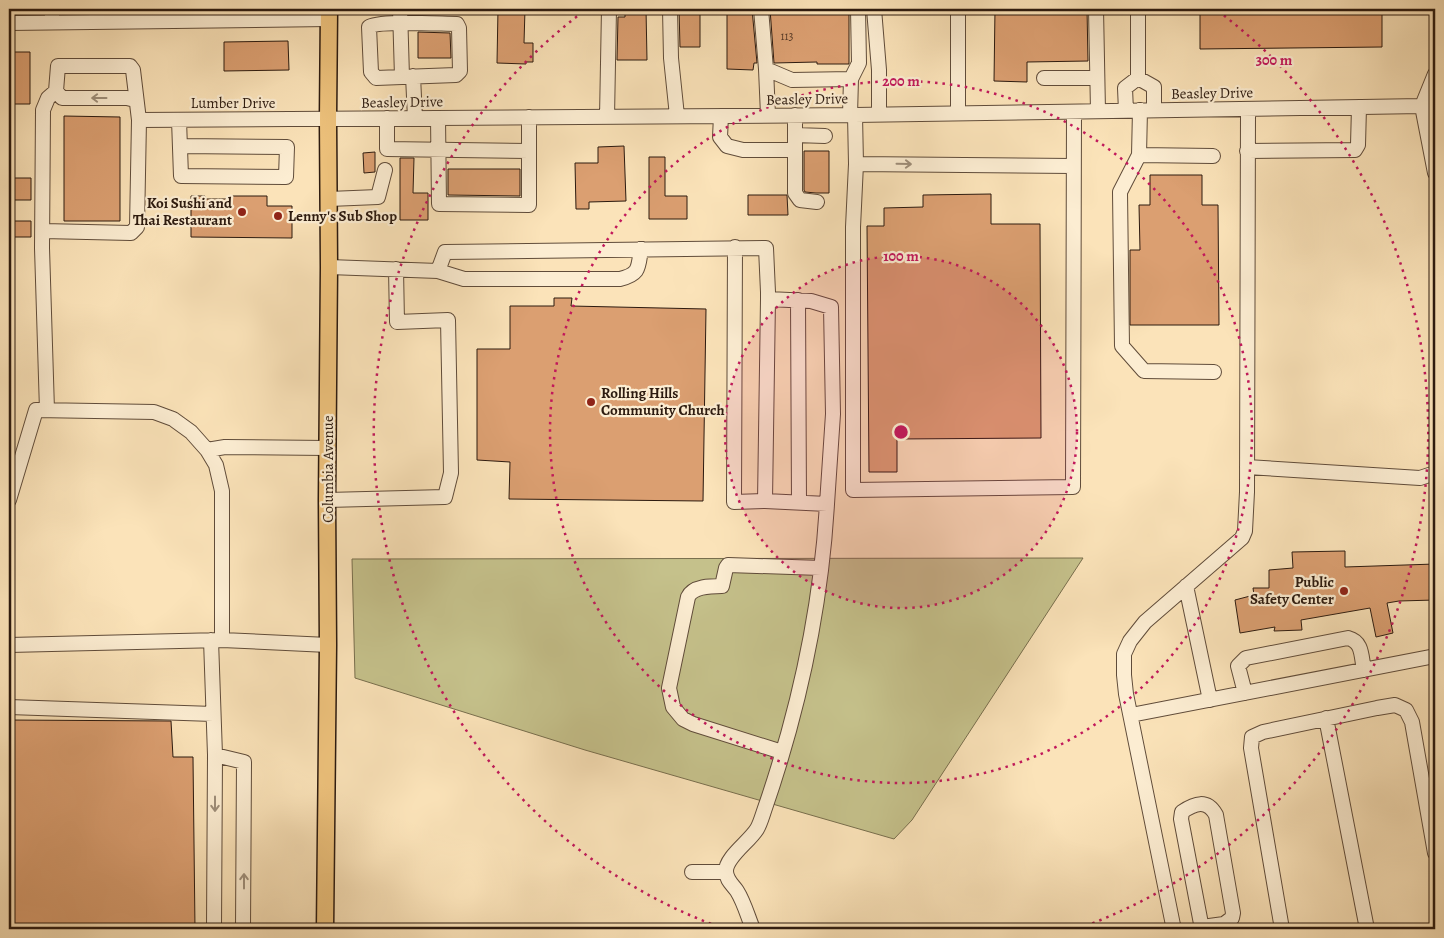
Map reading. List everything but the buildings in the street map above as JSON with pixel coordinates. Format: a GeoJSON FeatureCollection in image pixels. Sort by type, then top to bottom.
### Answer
{"type":"FeatureCollection","features":[{"type":"Feature","properties":{"kind":"main road","name":"Columbia Avenue"},"geometry":{"type":"LineString","coordinates":[[325,929],[328,645],[329,14]]}},
{"type":"Feature","properties":{"kind":"street"},"geometry":{"type":"LineString","coordinates":[[400,9],[407,76],[415,118]]}},
{"type":"Feature","properties":{"kind":"street"},"geometry":{"type":"LineString","coordinates":[[607,117],[608,9]]}},
{"type":"Feature","properties":{"kind":"street"},"geometry":{"type":"LineString","coordinates":[[670,9],[671,58],[677,116]]}},
{"type":"Feature","properties":{"kind":"street"},"geometry":{"type":"LineString","coordinates":[[761,9],[768,116]]}},
{"type":"Feature","properties":{"kind":"street"},"geometry":{"type":"LineString","coordinates":[[858,9],[859,63],[851,79],[856,164],[853,227],[852,490],[1073,487],[1074,112]]}},
{"type":"Feature","properties":{"kind":"street"},"geometry":{"type":"LineString","coordinates":[[874,9],[879,70],[879,114]]}},
{"type":"Feature","properties":{"kind":"street"},"geometry":{"type":"LineString","coordinates":[[958,9],[958,113]]}},
{"type":"Feature","properties":{"kind":"street"},"geometry":{"type":"LineString","coordinates":[[1096,9],[1098,111]]}},
{"type":"Feature","properties":{"kind":"street"},"geometry":{"type":"LineString","coordinates":[[1138,9],[1138,78]]}},
{"type":"Feature","properties":{"kind":"street"},"geometry":{"type":"LineString","coordinates":[[9,23],[52,16],[329,14]]}},
{"type":"Feature","properties":{"kind":"street"},"geometry":{"type":"LineString","coordinates":[[372,24],[457,24],[460,28],[460,71],[456,75],[407,76],[376,78],[372,72],[369,27],[372,24]]}},
{"type":"Feature","properties":{"kind":"street"},"geometry":{"type":"LineString","coordinates":[[43,231],[131,233],[137,227],[138,104],[135,100],[134,70],[130,66],[58,66],[59,94]]}},
{"type":"Feature","properties":{"kind":"street"},"geometry":{"type":"LineString","coordinates":[[766,69],[792,80],[851,79]]}},
{"type":"Feature","properties":{"kind":"street"},"geometry":{"type":"LineString","coordinates":[[1435,74],[1429,104],[1435,174]]}},
{"type":"Feature","properties":{"kind":"street"},"geometry":{"type":"LineString","coordinates":[[1044,78],[1097,78]]}},
{"type":"Feature","properties":{"kind":"street"},"geometry":{"type":"LineString","coordinates":[[1138,78],[1154,87],[1154,110]]}},
{"type":"Feature","properties":{"kind":"street"},"geometry":{"type":"LineString","coordinates":[[1138,78],[1125,88],[1133,111],[1139,155],[1120,192],[1122,346],[1144,372],[1214,372]]}},
{"type":"Feature","properties":{"kind":"street"},"geometry":{"type":"LineString","coordinates":[[47,410],[43,231],[43,110],[48,98],[59,94],[135,100]]}},
{"type":"Feature","properties":{"kind":"street","name":"Beasley Drive"},"geometry":{"type":"LineString","coordinates":[[328,119],[1074,112],[1429,104]]}},
{"type":"Feature","properties":{"kind":"street"},"geometry":{"type":"LineString","coordinates":[[1247,151],[1356,150],[1358,144],[1358,107]]}},
{"type":"Feature","properties":{"kind":"street"},"geometry":{"type":"LineString","coordinates":[[1175,929],[1131,715],[1124,675],[1124,654],[1130,641],[1145,622],[1242,538],[1245,531],[1247,467],[1248,109]]}},
{"type":"Feature","properties":{"kind":"street"},"geometry":{"type":"LineString","coordinates":[[795,115],[795,192],[800,200],[817,202]]}},
{"type":"Feature","properties":{"kind":"street"},"geometry":{"type":"LineString","coordinates":[[721,116],[720,136],[727,146],[743,150],[795,150]]}},
{"type":"Feature","properties":{"kind":"street"},"geometry":{"type":"LineString","coordinates":[[438,118],[439,204],[529,206],[529,117]]}},
{"type":"Feature","properties":{"kind":"street"},"geometry":{"type":"LineString","coordinates":[[329,199],[378,197],[385,167],[388,118]]}},
{"type":"Feature","properties":{"kind":"street","name":"Lumber Drive"},"geometry":{"type":"LineString","coordinates":[[138,120],[328,119]]}},
{"type":"Feature","properties":{"kind":"street"},"geometry":{"type":"LineString","coordinates":[[179,120],[181,176],[286,177],[286,147],[180,146]]}},
{"type":"Feature","properties":{"kind":"street"},"geometry":{"type":"LineString","coordinates":[[795,135],[825,136]]}},
{"type":"Feature","properties":{"kind":"street"},"geometry":{"type":"LineString","coordinates":[[387,149],[529,152]]}},
{"type":"Feature","properties":{"kind":"street"},"geometry":{"type":"LineString","coordinates":[[1139,155],[1214,156]]}},
{"type":"Feature","properties":{"kind":"street"},"geometry":{"type":"LineString","coordinates":[[856,164],[1074,166]]}},
{"type":"Feature","properties":{"kind":"street"},"geometry":{"type":"LineString","coordinates":[[734,247],[734,502],[765,501],[827,504]]}},
{"type":"Feature","properties":{"kind":"street"},"geometry":{"type":"LineString","coordinates":[[438,270],[445,252],[766,248],[768,299],[765,501]]}},
{"type":"Feature","properties":{"kind":"street"},"geometry":{"type":"LineString","coordinates":[[329,266],[438,270],[464,280],[620,279],[631,276],[638,270],[641,249]]}},
{"type":"Feature","properties":{"kind":"street"},"geometry":{"type":"LineString","coordinates":[[327,500],[445,496],[451,473],[448,320],[397,322],[396,269]]}},
{"type":"Feature","properties":{"kind":"street"},"geometry":{"type":"LineString","coordinates":[[768,299],[812,301],[831,307],[846,301],[853,302]]}},
{"type":"Feature","properties":{"kind":"street"},"geometry":{"type":"LineString","coordinates":[[798,300],[799,503]]}},
{"type":"Feature","properties":{"kind":"street"},"geometry":{"type":"LineString","coordinates":[[753,929],[726,872],[729,861],[757,829],[782,752],[803,670],[824,552],[832,414],[831,307]]}},
{"type":"Feature","properties":{"kind":"street"},"geometry":{"type":"LineString","coordinates":[[9,500],[36,410],[154,412],[173,419],[191,432],[207,450],[216,466],[222,490],[214,714],[214,929]]}},
{"type":"Feature","properties":{"kind":"street"},"geometry":{"type":"LineString","coordinates":[[207,450],[225,447],[327,448]]}},
{"type":"Feature","properties":{"kind":"street"},"geometry":{"type":"LineString","coordinates":[[1247,467],[1420,478],[1435,473]]}},
{"type":"Feature","properties":{"kind":"street"},"geometry":{"type":"LineString","coordinates":[[782,752],[693,724],[683,719],[673,706],[669,688],[690,593],[694,590],[712,586],[722,586],[728,565],[821,568]]}},
{"type":"Feature","properties":{"kind":"street"},"geometry":{"type":"LineString","coordinates":[[1186,586],[1210,700]]}},
{"type":"Feature","properties":{"kind":"street"},"geometry":{"type":"LineString","coordinates":[[1245,693],[1238,666],[1246,658],[1348,638],[1355,640],[1359,644],[1364,670]]}},
{"type":"Feature","properties":{"kind":"street"},"geometry":{"type":"LineString","coordinates":[[9,645],[216,640],[328,645]]}},
{"type":"Feature","properties":{"kind":"street"},"geometry":{"type":"LineString","coordinates":[[1131,715],[1435,656]]}},
{"type":"Feature","properties":{"kind":"street"},"geometry":{"type":"LineString","coordinates":[[1282,929],[1254,772],[1251,748],[1252,737],[1263,732],[1326,718],[1395,706],[1406,710],[1412,722],[1435,853]]}},
{"type":"Feature","properties":{"kind":"street"},"geometry":{"type":"LineString","coordinates":[[9,707],[214,714]]}},
{"type":"Feature","properties":{"kind":"street"},"geometry":{"type":"LineString","coordinates":[[1326,718],[1367,929]]}},
{"type":"Feature","properties":{"kind":"street"},"geometry":{"type":"LineString","coordinates":[[215,755],[244,762],[243,929]]}},
{"type":"Feature","properties":{"kind":"street"},"geometry":{"type":"LineString","coordinates":[[1204,803],[1212,808],[1216,815],[1233,913],[1232,918],[1224,924],[1202,928],[1181,819],[1182,812],[1196,804],[1204,803]]}},
{"type":"Feature","properties":{"kind":"street"},"geometry":{"type":"LineString","coordinates":[[692,872],[726,872]]}},
{"type":"Feature","properties":{"kind":"shaded area"},"geometry":{"type":"Polygon","coordinates":[[[1083,558],[912,820],[894,839],[585,750],[355,678],[352,559],[1083,558]]]}},
{"type":"Feature","properties":{"kind":"place","name":"Koi Sushi and Thai Restaurant"},"geometry":{"type":"Point","coordinates":[242,212]}},
{"type":"Feature","properties":{"kind":"place","name":"Lenny's Sub Shop"},"geometry":{"type":"Point","coordinates":[278,216]}},
{"type":"Feature","properties":{"kind":"place","name":"Rolling Hills Community Church"},"geometry":{"type":"Point","coordinates":[591,402]}},
{"type":"Feature","properties":{"kind":"place","name":"Public Safety Center"},"geometry":{"type":"Point","coordinates":[1344,591]}}]}
